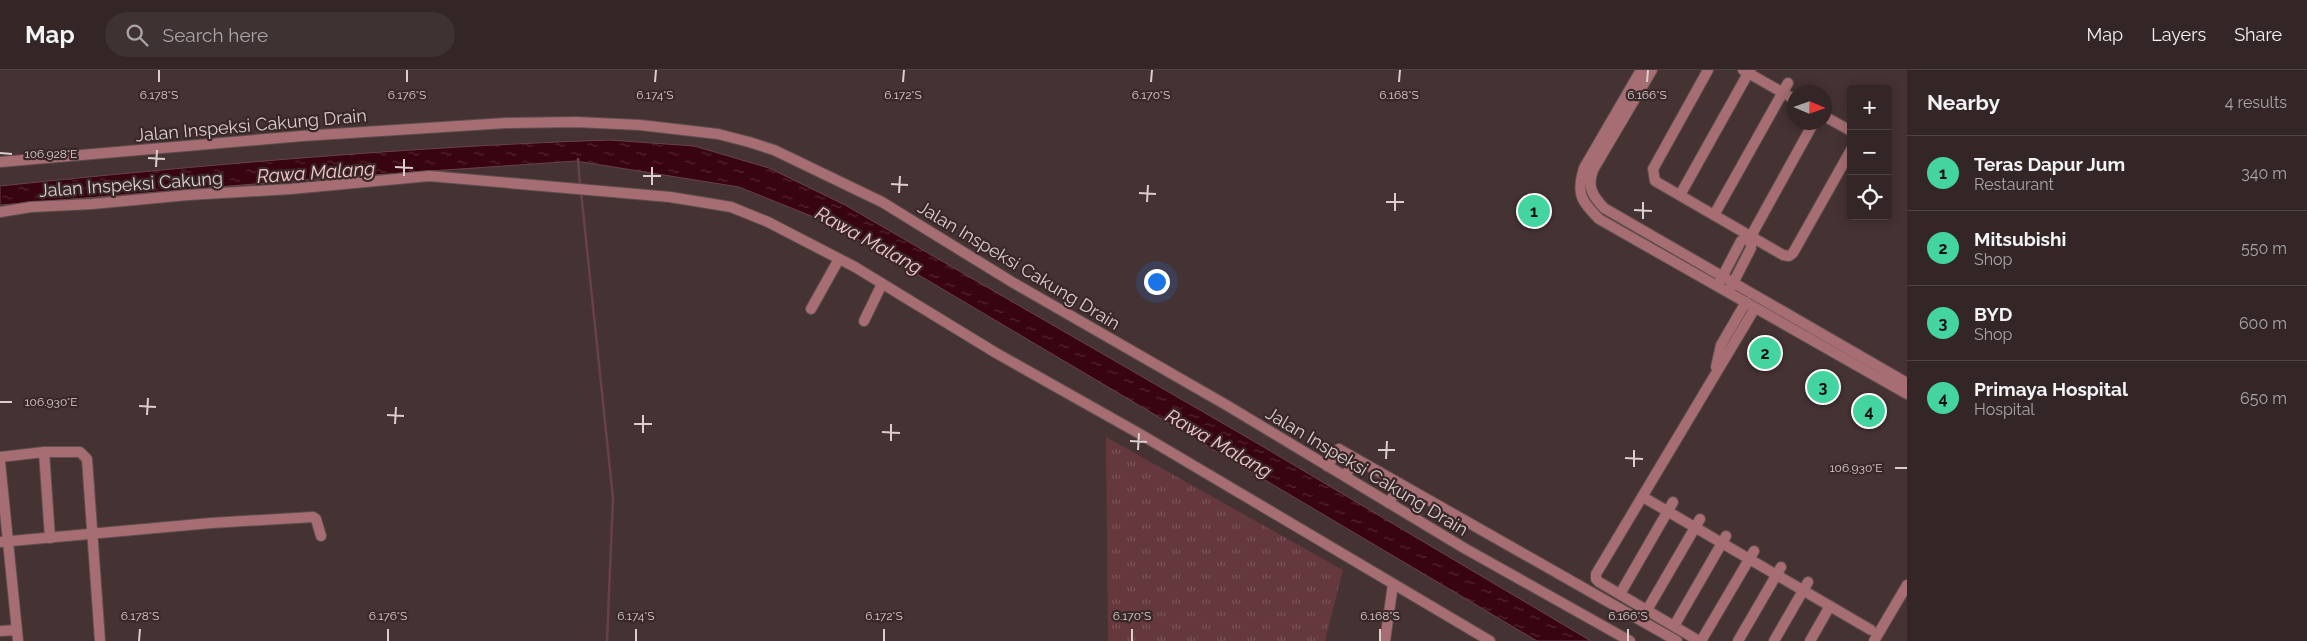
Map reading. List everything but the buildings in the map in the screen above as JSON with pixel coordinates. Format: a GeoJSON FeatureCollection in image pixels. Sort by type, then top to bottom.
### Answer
{"type":"FeatureCollection","features":[{"type":"Feature","properties":{"kind":"street"},"geometry":{"type":"LineString","coordinates":[[1641,70],[1584,168],[1580,182],[1580,195],[1586,206],[1599,219],[1907,383]]}},
{"type":"Feature","properties":{"kind":"street"},"geometry":{"type":"LineString","coordinates":[[1652,70],[1593,170],[1589,182],[1590,190],[1604,208],[1720,282]]}},
{"type":"Feature","properties":{"kind":"street"},"geometry":{"type":"LineString","coordinates":[[1708,70],[1653,169],[1655,181],[1789,256],[1793,253],[1847,157]]}},
{"type":"Feature","properties":{"kind":"street"},"geometry":{"type":"LineString","coordinates":[[1680,195],[1747,71],[1787,95]]}},
{"type":"Feature","properties":{"kind":"street"},"geometry":{"type":"LineString","coordinates":[[1714,215],[1788,83]]}},
{"type":"Feature","properties":{"kind":"street"},"geometry":{"type":"LineString","coordinates":[[1832,120],[1849,130]]}},
{"type":"Feature","properties":{"kind":"street","name":"Jalan Inspeksi Cakung Drain"},"geometry":{"type":"LineString","coordinates":[[0,162],[44,160],[284,138],[506,124],[576,122],[640,125],[728,136],[774,150],[882,202],[1020,286],[1389,503],[1630,641]]}},
{"type":"Feature","properties":{"kind":"street"},"geometry":{"type":"LineString","coordinates":[[1731,288],[1751,248],[1751,236],[1810,130]]}},
{"type":"Feature","properties":{"kind":"street","name":"Jalan Inspeksi Cakung"},"geometry":{"type":"LineString","coordinates":[[0,212],[195,194],[291,190],[428,176],[594,192],[670,197],[731,207],[768,222],[839,259]]}},
{"type":"Feature","properties":{"kind":"street"},"geometry":{"type":"LineString","coordinates":[[1720,282],[1742,241],[1751,236]]}},
{"type":"Feature","properties":{"kind":"street"},"geometry":{"type":"LineString","coordinates":[[811,309],[839,259],[1490,641]]}},
{"type":"Feature","properties":{"kind":"street"},"geometry":{"type":"LineString","coordinates":[[864,321],[882,284]]}},
{"type":"Feature","properties":{"kind":"street"},"geometry":{"type":"LineString","coordinates":[[1731,288],[1750,305],[1907,394]]}},
{"type":"Feature","properties":{"kind":"street"},"geometry":{"type":"LineString","coordinates":[[1750,305],[1731,350],[1714,373],[1643,497],[1596,574],[1596,579],[1700,641],[1752,554]]}},
{"type":"Feature","properties":{"kind":"street"},"geometry":{"type":"LineString","coordinates":[[1327,466],[1337,449],[1677,641]]}},
{"type":"Feature","properties":{"kind":"street"},"geometry":{"type":"LineString","coordinates":[[0,456],[44,452],[80,452],[87,459],[100,641]]}},
{"type":"Feature","properties":{"kind":"street"},"geometry":{"type":"LineString","coordinates":[[44,452],[50,538]]}},
{"type":"Feature","properties":{"kind":"street"},"geometry":{"type":"LineString","coordinates":[[1345,476],[1356,459]]}},
{"type":"Feature","properties":{"kind":"street"},"geometry":{"type":"LineString","coordinates":[[0,462],[4,542],[18,641]]}},
{"type":"Feature","properties":{"kind":"street"},"geometry":{"type":"LineString","coordinates":[[1389,503],[1400,484]]}},
{"type":"Feature","properties":{"kind":"street"},"geometry":{"type":"LineString","coordinates":[[1643,497],[1671,507],[1752,554],[1806,586],[1830,606],[1871,630]]}},
{"type":"Feature","properties":{"kind":"street"},"geometry":{"type":"LineString","coordinates":[[1620,594],[1671,507]]}},
{"type":"Feature","properties":{"kind":"street"},"geometry":{"type":"LineString","coordinates":[[4,542],[211,523],[313,517],[316,519],[321,536]]}},
{"type":"Feature","properties":{"kind":"street"},"geometry":{"type":"LineString","coordinates":[[1647,610],[1698,523]]}},
{"type":"Feature","properties":{"kind":"street"},"geometry":{"type":"LineString","coordinates":[[1674,626],[1725,540]]}},
{"type":"Feature","properties":{"kind":"street"},"geometry":{"type":"LineString","coordinates":[[1738,641],[1778,570]]}},
{"type":"Feature","properties":{"kind":"street"},"geometry":{"type":"LineString","coordinates":[[1385,641],[1393,584]]}},
{"type":"Feature","properties":{"kind":"street"},"geometry":{"type":"LineString","coordinates":[[1774,641],[1806,586]]}},
{"type":"Feature","properties":{"kind":"street"},"geometry":{"type":"LineString","coordinates":[[1874,641],[1907,586]]}},
{"type":"Feature","properties":{"kind":"street"},"geometry":{"type":"LineString","coordinates":[[1810,641],[1830,606]]}},
{"type":"Feature","properties":{"kind":"street"},"geometry":{"type":"LineString","coordinates":[[0,631],[17,630]]}},
{"type":"Feature","properties":{"kind":"green space"},"geometry":{"type":"Polygon","coordinates":[[[1106,437],[1343,570],[1325,641],[1108,641],[1106,437]]]}},
{"type":"Feature","properties":{"kind":"water","name":"Rawa Malang"},"geometry":{"type":"Polygon","coordinates":[[[609,140],[694,146],[769,168],[845,205],[1250,439],[1591,641],[1537,641],[836,226],[739,187],[576,161],[315,179],[0,205],[0,186],[304,158],[457,147],[609,140]]]}},
{"type":"Feature","properties":{"kind":"waterway"},"geometry":{"type":"LineString","coordinates":[[578,159],[580,186]]}},
{"type":"Feature","properties":{"kind":"waterway"},"geometry":{"type":"LineString","coordinates":[[581,192],[613,498],[607,641]]}},
{"type":"Feature","properties":{"kind":"place","name":"Teras Dapur Jum"},"geometry":{"type":"Point","coordinates":[1534,211]}},
{"type":"Feature","properties":{"kind":"place","name":"Mitsubishi"},"geometry":{"type":"Point","coordinates":[1765,353]}},
{"type":"Feature","properties":{"kind":"place","name":"BYD"},"geometry":{"type":"Point","coordinates":[1823,387]}},
{"type":"Feature","properties":{"kind":"place","name":"Primaya Hospital"},"geometry":{"type":"Point","coordinates":[1869,411]}}]}
